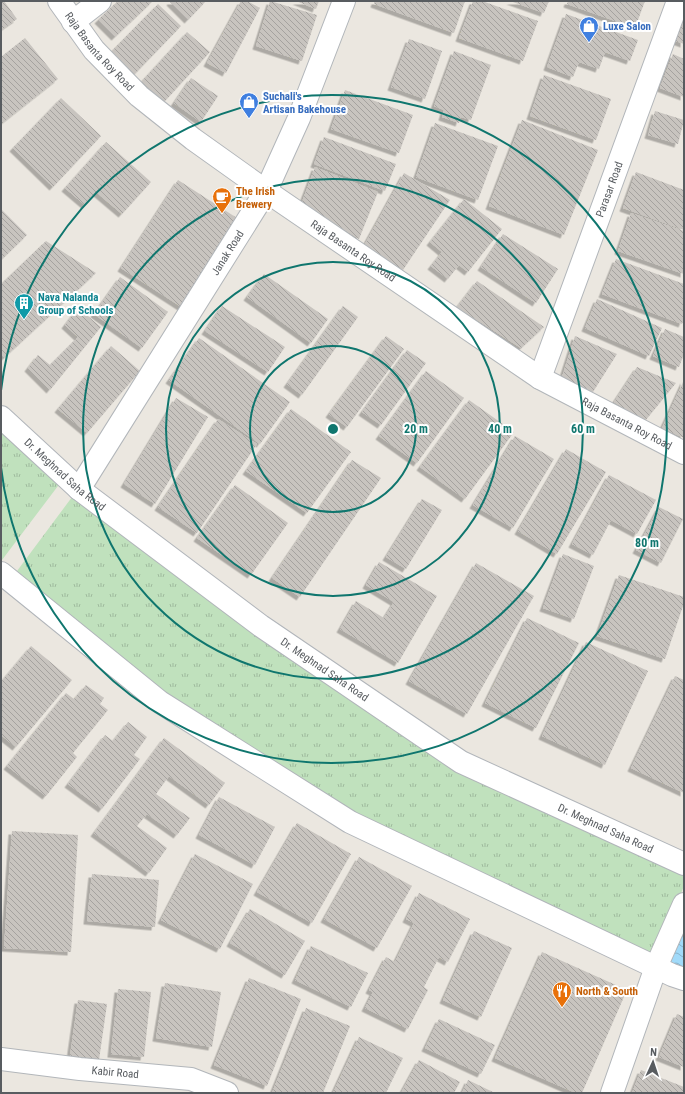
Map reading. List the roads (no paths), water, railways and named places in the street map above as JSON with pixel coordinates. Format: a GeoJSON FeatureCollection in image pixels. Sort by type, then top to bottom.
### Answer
{"type":"FeatureCollection","features":[{"type":"Feature","properties":{"kind":"street","name":"Raja Basanta Roy Road"},"geometry":{"type":"LineString","coordinates":[[59,1],[94,50],[139,96],[193,139],[266,191],[540,378],[684,453]]}},
{"type":"Feature","properties":{"kind":"street"},"geometry":{"type":"LineString","coordinates":[[73,22],[100,1]]}},
{"type":"Feature","properties":{"kind":"street","name":"Janak Road"},"geometry":{"type":"LineString","coordinates":[[79,489],[266,191],[299,118],[344,1]]}},
{"type":"Feature","properties":{"kind":"street","name":"Parasar Road"},"geometry":{"type":"LineString","coordinates":[[540,378],[678,1]]}},
{"type":"Feature","properties":{"kind":"street","name":"Dr. Meghnad Saha Road"},"geometry":{"type":"LineString","coordinates":[[1,417],[79,489],[261,626],[461,762],[684,864]]}},
{"type":"Feature","properties":{"kind":"street"},"geometry":{"type":"LineString","coordinates":[[1,573],[160,702],[350,822],[672,975],[684,979]]}},
{"type":"Feature","properties":{"kind":"street"},"geometry":{"type":"LineString","coordinates":[[612,1093],[656,967],[684,904]]}},
{"type":"Feature","properties":{"kind":"street","name":"Kabir Road"},"geometry":{"type":"LineString","coordinates":[[1,1059],[80,1069],[191,1079],[227,1093]]}},
{"type":"Feature","properties":{"kind":"water"},"geometry":{"type":"Polygon","coordinates":[[[684,919],[684,970],[665,962],[684,919]]]}},
{"type":"Feature","properties":{"kind":"place","name":"Luxe Salon"},"geometry":{"type":"Point","coordinates":[589,43]}},
{"type":"Feature","properties":{"kind":"place","name":"Suchali's Artisan Bakehouse"},"geometry":{"type":"Point","coordinates":[249,119]}},
{"type":"Feature","properties":{"kind":"place","name":"The Irish Brewery"},"geometry":{"type":"Point","coordinates":[222,214]}},
{"type":"Feature","properties":{"kind":"place","name":"Nava Nalanda Group of Schools"},"geometry":{"type":"Point","coordinates":[24,320]}},
{"type":"Feature","properties":{"kind":"place","name":"North & South"},"geometry":{"type":"Point","coordinates":[562,1008]}}]}
